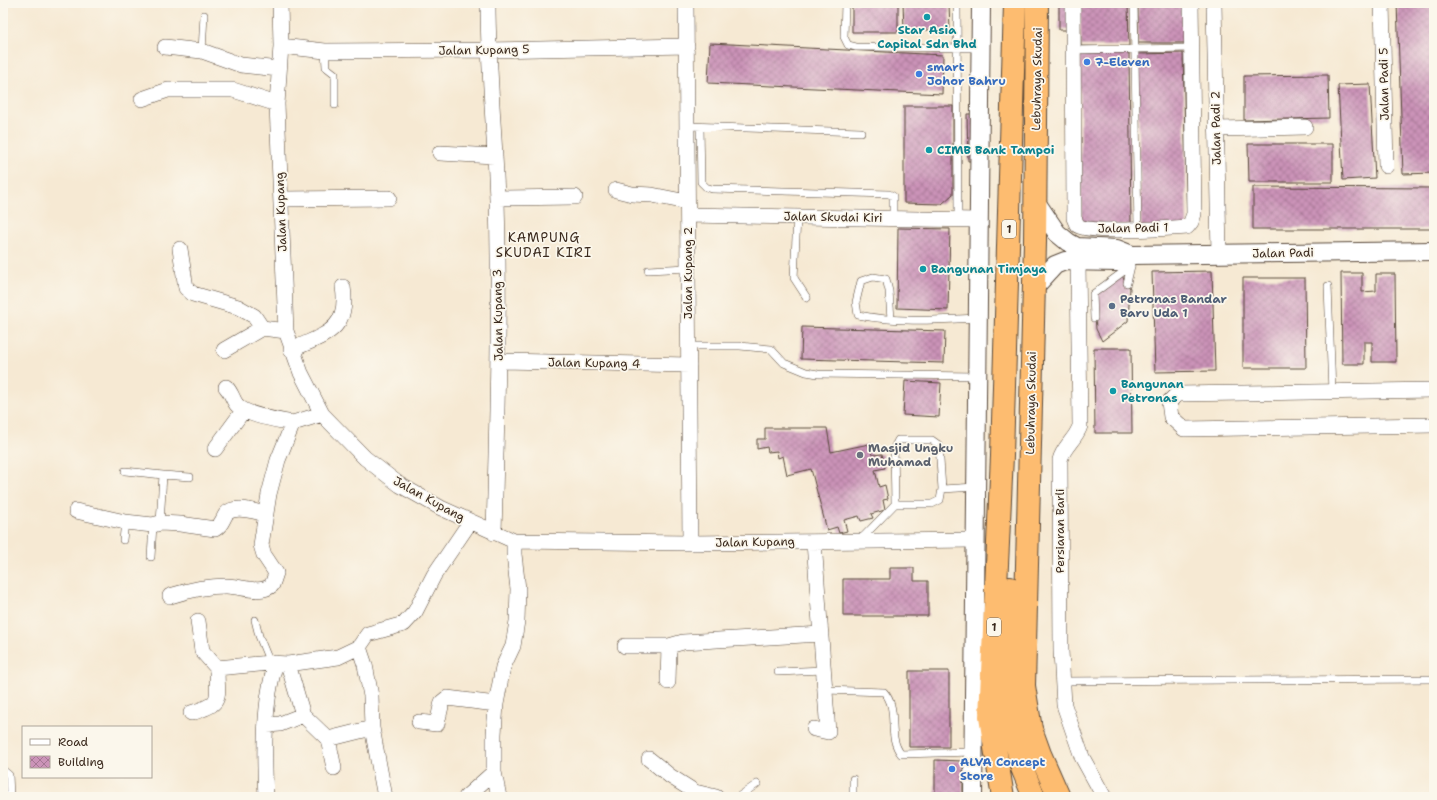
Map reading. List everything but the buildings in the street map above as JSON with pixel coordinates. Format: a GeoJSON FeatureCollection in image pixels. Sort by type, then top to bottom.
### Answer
{"type":"FeatureCollection","features":[{"type":"Feature","properties":{"kind":"highway","name":"Lebuhraya Skudai"},"geometry":{"type":"LineString","coordinates":[[1003,797],[990,717],[1002,456],[1015,3]]}},
{"type":"Feature","properties":{"kind":"highway","name":"Lebuhraya Skudai"},"geometry":{"type":"LineString","coordinates":[[1037,3],[1036,202],[1024,686],[1031,729],[1059,797]]}},
{"type":"Feature","properties":{"kind":"highway"},"geometry":{"type":"LineString","coordinates":[[1002,456],[1010,487],[1010,680],[1012,725],[1022,768],[1034,797]]}},
{"type":"Feature","properties":{"kind":"street","name":"Jalan Kupang"},"geometry":{"type":"LineString","coordinates":[[280,3],[281,46],[277,104],[286,331],[291,350],[300,373],[322,414],[365,458],[400,485],[470,522],[514,541],[690,543],[976,540]]}},
{"type":"Feature","properties":{"kind":"street","name":"Jalan Kupang 3"},"geometry":{"type":"LineString","coordinates":[[488,3],[488,50],[497,198],[499,361],[494,533]]}},
{"type":"Feature","properties":{"kind":"street","name":"Jalan Kupang 2"},"geometry":{"type":"LineString","coordinates":[[686,3],[686,46],[694,127],[688,208],[690,543]]}},
{"type":"Feature","properties":{"kind":"street"},"geometry":{"type":"LineString","coordinates":[[973,797],[978,220],[982,48],[981,3]]}},
{"type":"Feature","properties":{"kind":"street","name":"Jalan Padi 1"},"geometry":{"type":"LineString","coordinates":[[1073,3],[1075,222],[1084,229],[1187,227],[1191,222],[1194,214],[1191,3]]}},
{"type":"Feature","properties":{"kind":"street","name":"Jalan Padi 2"},"geometry":{"type":"LineString","coordinates":[[1214,3],[1219,254]]}},
{"type":"Feature","properties":{"kind":"street","name":"Jalan Padi 5"},"geometry":{"type":"LineString","coordinates":[[1382,3],[1386,166]]}},
{"type":"Feature","properties":{"kind":"street","name":"Jalan Kupang 5"},"geometry":{"type":"LineString","coordinates":[[281,46],[325,51],[488,50],[686,46]]}},
{"type":"Feature","properties":{"kind":"street"},"geometry":{"type":"LineString","coordinates":[[165,47],[202,51],[241,65],[279,69]]}},
{"type":"Feature","properties":{"kind":"street"},"geometry":{"type":"LineString","coordinates":[[142,99],[168,90],[233,90],[277,104]]}},
{"type":"Feature","properties":{"kind":"street"},"geometry":{"type":"LineString","coordinates":[[1216,129],[1305,127]]}},
{"type":"Feature","properties":{"kind":"street"},"geometry":{"type":"LineString","coordinates":[[440,153],[494,156]]}},
{"type":"Feature","properties":{"kind":"street","name":"Jalan Skudai Kiri"},"geometry":{"type":"LineString","coordinates":[[616,190],[632,194],[652,195],[688,208],[797,216],[978,220]]}},
{"type":"Feature","properties":{"kind":"street"},"geometry":{"type":"LineString","coordinates":[[497,198],[575,197]]}},
{"type":"Feature","properties":{"kind":"street"},"geometry":{"type":"LineString","coordinates":[[281,199],[389,198]]}},
{"type":"Feature","properties":{"kind":"street","name":"Jalan Padi"},"geometry":{"type":"LineString","coordinates":[[1036,202],[1057,233],[1068,242],[1077,247],[1117,249],[1132,261]]}},
{"type":"Feature","properties":{"kind":"street"},"geometry":{"type":"LineString","coordinates":[[180,249],[186,288],[192,294],[238,307],[254,316],[262,328]]}},
{"type":"Feature","properties":{"kind":"street","name":"Jalan Padi"},"geometry":{"type":"LineString","coordinates":[[1034,288],[1055,265],[1065,262],[1117,262],[1219,254],[1434,251]]}},
{"type":"Feature","properties":{"kind":"street","name":"Persiaran Barli"},"geometry":{"type":"LineString","coordinates":[[1078,262],[1080,426],[1078,432],[1062,451],[1060,460],[1061,651],[1064,705],[1072,732],[1082,757],[1104,797]]}},
{"type":"Feature","properties":{"kind":"street"},"geometry":{"type":"LineString","coordinates":[[291,350],[320,339],[332,329],[341,316],[346,301],[343,287]]}},
{"type":"Feature","properties":{"kind":"street"},"geometry":{"type":"LineString","coordinates":[[224,350],[262,328],[286,331]]}},
{"type":"Feature","properties":{"kind":"street","name":"Jalan Kupang 4"},"geometry":{"type":"LineString","coordinates":[[499,361],[689,365]]}},
{"type":"Feature","properties":{"kind":"street"},"geometry":{"type":"LineString","coordinates":[[226,387],[233,395],[236,404],[243,411],[293,423],[322,414]]}},
{"type":"Feature","properties":{"kind":"street"},"geometry":{"type":"LineString","coordinates":[[1434,390],[1178,394],[1169,402],[1171,417],[1184,429],[1434,425]]}},
{"type":"Feature","properties":{"kind":"street"},"geometry":{"type":"LineString","coordinates":[[215,449],[243,411]]}},
{"type":"Feature","properties":{"kind":"street"},"geometry":{"type":"LineString","coordinates":[[170,596],[206,587],[228,586],[262,590],[272,585],[276,573],[264,555],[261,545],[268,494],[278,460],[293,423]]}},
{"type":"Feature","properties":{"kind":"street"},"geometry":{"type":"LineString","coordinates":[[76,512],[125,522],[215,529],[222,523],[226,515],[237,509],[266,514]]}},
{"type":"Feature","properties":{"kind":"street"},"geometry":{"type":"LineString","coordinates":[[217,668],[338,657],[359,647],[368,634],[404,624],[415,612],[434,575],[470,522]]}},
{"type":"Feature","properties":{"kind":"street"},"geometry":{"type":"LineString","coordinates":[[499,797],[494,772],[496,704],[503,667],[513,646],[517,621],[518,589],[514,541]]}},
{"type":"Feature","properties":{"kind":"street"},"geometry":{"type":"LineString","coordinates":[[814,542],[828,732],[814,729]]}},
{"type":"Feature","properties":{"kind":"street"},"geometry":{"type":"LineString","coordinates":[[191,713],[209,708],[215,703],[217,695],[217,668],[202,651],[198,621]]}},
{"type":"Feature","properties":{"kind":"street"},"geometry":{"type":"LineString","coordinates":[[625,646],[669,646],[683,642],[821,634]]}},
{"type":"Feature","properties":{"kind":"street"},"geometry":{"type":"LineString","coordinates":[[668,682],[669,646]]}},
{"type":"Feature","properties":{"kind":"street"},"geometry":{"type":"LineString","coordinates":[[359,647],[365,665],[371,696],[372,728],[385,797]]}},
{"type":"Feature","properties":{"kind":"street"},"geometry":{"type":"LineString","coordinates":[[278,663],[303,715],[328,739],[334,768]]}},
{"type":"Feature","properties":{"kind":"street"},"geometry":{"type":"LineString","coordinates":[[266,797],[269,683],[278,663]]}},
{"type":"Feature","properties":{"kind":"street"},"geometry":{"type":"LineString","coordinates":[[419,722],[437,724],[442,702],[447,698],[496,704]]}},
{"type":"Feature","properties":{"kind":"street"},"geometry":{"type":"LineString","coordinates":[[267,725],[280,724],[303,715]]}},
{"type":"Feature","properties":{"kind":"street"},"geometry":{"type":"LineString","coordinates":[[328,739],[372,728]]}},
{"type":"Feature","properties":{"kind":"street"},"geometry":{"type":"LineString","coordinates":[[649,758],[670,776],[695,792],[716,797]]}},
{"type":"Feature","properties":{"kind":"street"},"geometry":{"type":"LineString","coordinates":[[466,797],[494,772]]}},
{"type":"Feature","properties":{"kind":"lane"},"geometry":{"type":"LineString","coordinates":[[845,3],[844,37],[848,45],[856,47],[982,48]]}},
{"type":"Feature","properties":{"kind":"lane"},"geometry":{"type":"LineString","coordinates":[[957,3],[958,219]]}},
{"type":"Feature","properties":{"kind":"lane"},"geometry":{"type":"LineString","coordinates":[[1134,3],[1138,229]]}},
{"type":"Feature","properties":{"kind":"lane"},"geometry":{"type":"LineString","coordinates":[[202,51],[204,15]]}},
{"type":"Feature","properties":{"kind":"lane"},"geometry":{"type":"LineString","coordinates":[[1073,50],[1192,48]]}},
{"type":"Feature","properties":{"kind":"lane"},"geometry":{"type":"LineString","coordinates":[[325,51],[326,67],[335,74],[335,105]]}},
{"type":"Feature","properties":{"kind":"lane"},"geometry":{"type":"LineString","coordinates":[[861,132],[694,127],[702,182],[706,187],[712,189],[889,194],[893,196],[894,200],[893,218]]}},
{"type":"Feature","properties":{"kind":"lane"},"geometry":{"type":"LineString","coordinates":[[797,216],[794,278],[807,298]]}},
{"type":"Feature","properties":{"kind":"lane"},"geometry":{"type":"LineString","coordinates":[[1127,283],[1132,261]]}},
{"type":"Feature","properties":{"kind":"lane"},"geometry":{"type":"LineString","coordinates":[[1079,323],[1094,318],[1093,294],[1132,261]]}},
{"type":"Feature","properties":{"kind":"lane"},"geometry":{"type":"LineString","coordinates":[[648,270],[688,268]]}},
{"type":"Feature","properties":{"kind":"lane"},"geometry":{"type":"LineString","coordinates":[[891,319],[889,291],[886,279],[873,278],[861,281],[856,302],[858,315],[891,319],[924,321],[977,318]]}},
{"type":"Feature","properties":{"kind":"lane"},"geometry":{"type":"LineString","coordinates":[[1328,286],[1332,392]]}},
{"type":"Feature","properties":{"kind":"lane"},"geometry":{"type":"LineString","coordinates":[[689,346],[740,346],[771,349],[784,363],[806,372],[818,374],[977,376]]}},
{"type":"Feature","properties":{"kind":"lane"},"geometry":{"type":"LineString","coordinates":[[859,541],[895,504],[937,503],[940,500],[942,489],[939,444],[932,440],[898,440],[894,448],[895,504]]}},
{"type":"Feature","properties":{"kind":"lane"},"geometry":{"type":"LineString","coordinates":[[125,471],[190,477]]}},
{"type":"Feature","properties":{"kind":"lane"},"geometry":{"type":"LineString","coordinates":[[151,556],[157,524],[163,475]]}},
{"type":"Feature","properties":{"kind":"lane"},"geometry":{"type":"LineString","coordinates":[[942,489],[976,487]]}},
{"type":"Feature","properties":{"kind":"lane"},"geometry":{"type":"LineString","coordinates":[[123,540],[125,522]]}},
{"type":"Feature","properties":{"kind":"lane"},"geometry":{"type":"LineString","coordinates":[[255,620],[259,636],[278,663]]}},
{"type":"Feature","properties":{"kind":"lane"},"geometry":{"type":"LineString","coordinates":[[778,672],[824,670]]}},
{"type":"Feature","properties":{"kind":"lane"},"geometry":{"type":"LineString","coordinates":[[1063,681],[1434,680]]}},
{"type":"Feature","properties":{"kind":"lane"},"geometry":{"type":"LineString","coordinates":[[826,690],[884,692],[891,700],[894,745],[901,754],[913,755],[974,752]]}},
{"type":"Feature","properties":{"kind":"lane"},"geometry":{"type":"LineString","coordinates":[[3,770],[9,775],[10,797]]}},
{"type":"Feature","properties":{"kind":"lane"},"geometry":{"type":"LineString","coordinates":[[853,778],[853,797]]}},
{"type":"Feature","properties":{"kind":"lane"},"geometry":{"type":"LineString","coordinates":[[738,797],[757,784]]}},
{"type":"Feature","properties":{"kind":"place","name":"Star Asia Capital Sdn Bhd"},"geometry":{"type":"Point","coordinates":[927,17]}},
{"type":"Feature","properties":{"kind":"place","name":"7-Eleven"},"geometry":{"type":"Point","coordinates":[1087,62]}},
{"type":"Feature","properties":{"kind":"place","name":"smart Johor Bahru"},"geometry":{"type":"Point","coordinates":[919,74]}},
{"type":"Feature","properties":{"kind":"place","name":"CIMB Bank Tampoi"},"geometry":{"type":"Point","coordinates":[929,150]}},
{"type":"Feature","properties":{"kind":"place","name":"Bangunan Timjaya"},"geometry":{"type":"Point","coordinates":[923,269]}},
{"type":"Feature","properties":{"kind":"place","name":"Petronas Bandar Baru Uda 1"},"geometry":{"type":"Point","coordinates":[1112,306]}},
{"type":"Feature","properties":{"kind":"place","name":"Bangunan Petronas"},"geometry":{"type":"Point","coordinates":[1113,391]}},
{"type":"Feature","properties":{"kind":"place","name":"Masjid Ungku Muhamad"},"geometry":{"type":"Point","coordinates":[860,455]}},
{"type":"Feature","properties":{"kind":"place","name":"ALVA Concept Store"},"geometry":{"type":"Point","coordinates":[952,769]}},
{"type":"Feature","properties":{"kind":"district","name":"KAMPUNG SKUDAI KIRI"},"geometry":{"type":"Point","coordinates":[544,244]}}]}
